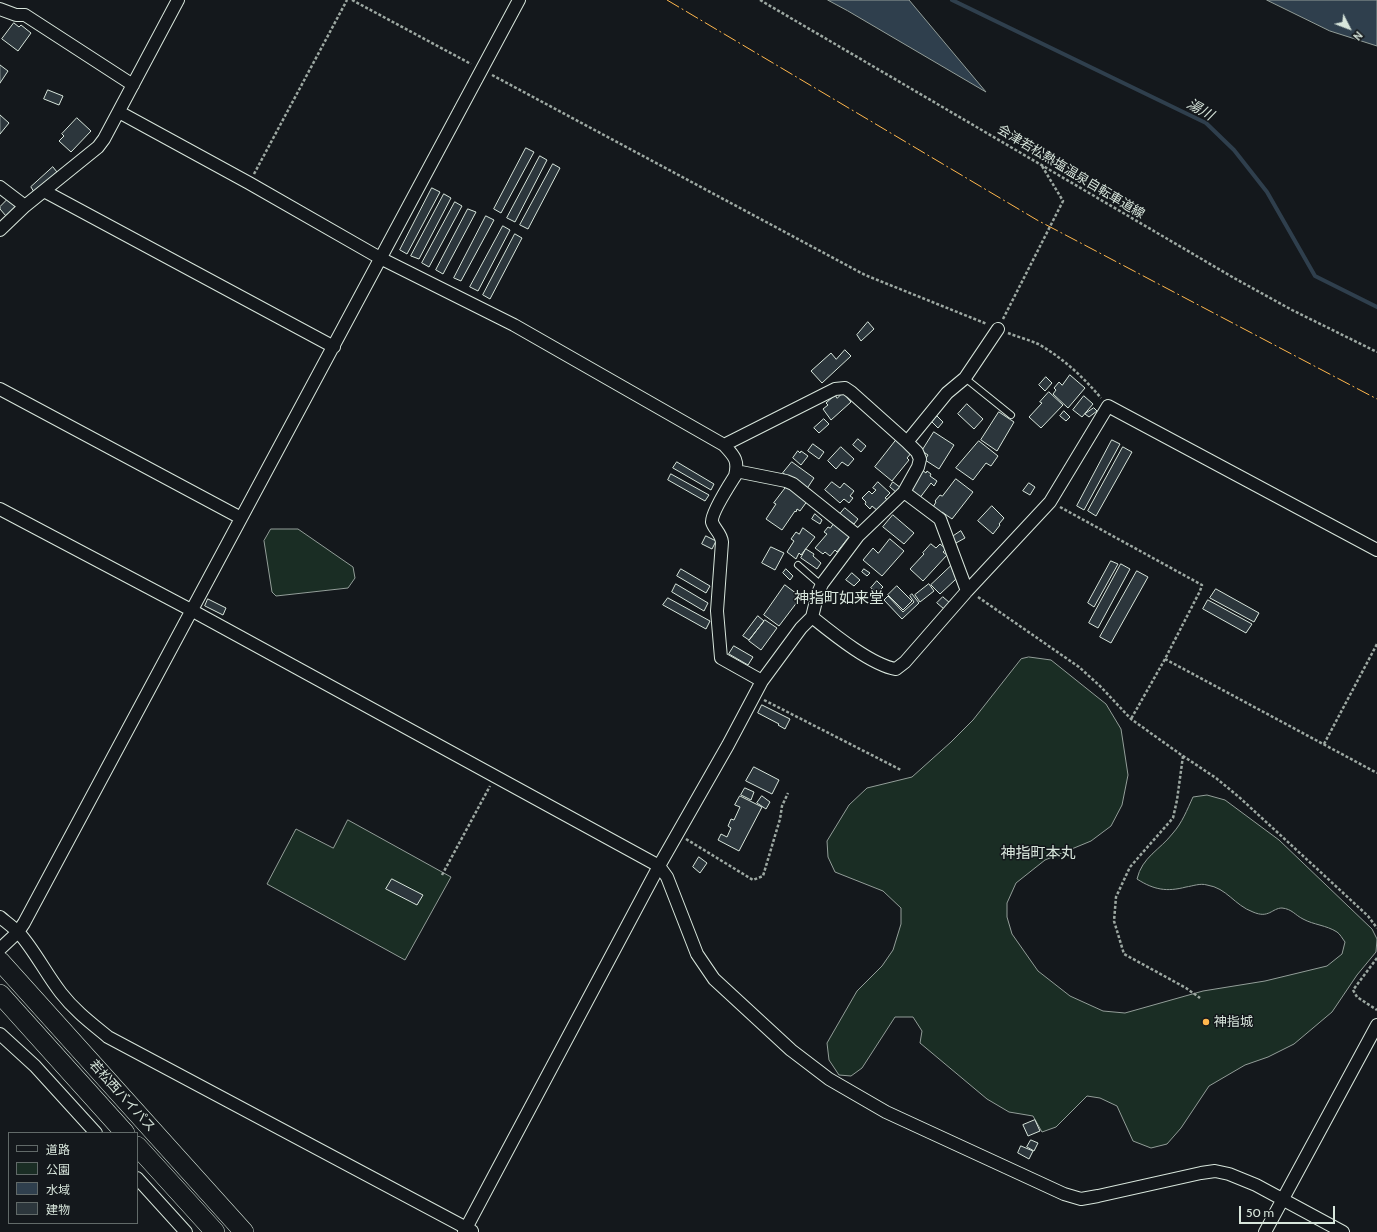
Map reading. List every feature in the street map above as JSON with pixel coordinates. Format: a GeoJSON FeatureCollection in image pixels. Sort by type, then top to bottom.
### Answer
{"type":"FeatureCollection","features":[{"type":"Feature","properties":{"kind":"highway","name":"若松西バイパス"},"geometry":{"type":"LineString","coordinates":[[0,961],[244,1232]]}},
{"type":"Feature","properties":{"kind":"highway","name":"若松西バイパス"},"geometry":{"type":"LineString","coordinates":[[0,994],[124,1132]]}},
{"type":"Feature","properties":{"kind":"highway","name":"若松西バイパス"},"geometry":{"type":"LineString","coordinates":[[138,1147],[215,1232]]}},
{"type":"Feature","properties":{"kind":"street"},"geometry":{"type":"LineString","coordinates":[[0,230],[26,206],[98,147],[119,112],[178,0]]}},
{"type":"Feature","properties":{"kind":"street"},"geometry":{"type":"LineString","coordinates":[[0,949],[18,932],[24,923],[519,0]]}},
{"type":"Feature","properties":{"kind":"street"},"geometry":{"type":"LineString","coordinates":[[0,9],[25,15],[133,85]]}},
{"type":"Feature","properties":{"kind":"street"},"geometry":{"type":"LineString","coordinates":[[119,112],[249,183],[380,258],[514,325],[724,445],[735,458],[736,471],[735,476],[713,514],[712,522],[721,536],[722,542],[717,611],[721,658],[762,681]]}},
{"type":"Feature","properties":{"kind":"street"},"geometry":{"type":"LineString","coordinates":[[0,187],[26,206]]}},
{"type":"Feature","properties":{"kind":"street"},"geometry":{"type":"LineString","coordinates":[[44,191],[334,347]]}},
{"type":"Feature","properties":{"kind":"street"},"geometry":{"type":"LineString","coordinates":[[907,442],[947,393],[965,378],[998,329]]}},
{"type":"Feature","properties":{"kind":"street"},"geometry":{"type":"LineString","coordinates":[[0,917],[18,932],[31,948],[61,993],[73,1008],[108,1037],[468,1231],[659,866],[762,681],[802,628],[812,618],[821,586],[858,536],[904,492],[918,467],[920,459],[907,442],[846,388],[835,390],[724,445]]}},
{"type":"Feature","properties":{"kind":"street"},"geometry":{"type":"LineString","coordinates":[[0,389],[241,518]]}},
{"type":"Feature","properties":{"kind":"street"},"geometry":{"type":"LineString","coordinates":[[812,618],[863,654],[886,667],[896,669],[905,662],[967,591],[1050,502],[1108,406],[1377,550]]}},
{"type":"Feature","properties":{"kind":"street"},"geometry":{"type":"LineString","coordinates":[[736,471],[793,484],[858,536]]}},
{"type":"Feature","properties":{"kind":"street"},"geometry":{"type":"LineString","coordinates":[[904,492],[940,519],[967,591]]}},
{"type":"Feature","properties":{"kind":"street"},"geometry":{"type":"LineString","coordinates":[[0,508],[191,610],[659,866],[667,877],[698,954],[714,979],[791,1050],[829,1079],[886,1112],[1064,1194],[1081,1199],[1215,1171],[1230,1174],[1256,1185],[1343,1232]]}},
{"type":"Feature","properties":{"kind":"street"},"geometry":{"type":"LineString","coordinates":[[1265,1232],[1377,1024]]}},
{"type":"Feature","properties":{"kind":"street"},"geometry":{"type":"LineString","coordinates":[[0,1034],[35,1066],[95,1132]]}},
{"type":"Feature","properties":{"kind":"street"},"geometry":{"type":"LineString","coordinates":[[138,1179],[186,1232]]}},
{"type":"Feature","properties":{"kind":"lane"},"geometry":{"type":"LineString","coordinates":[[965,378],[1011,415]]}},
{"type":"Feature","properties":{"kind":"lane"},"geometry":{"type":"LineString","coordinates":[[798,565],[821,586]]}},
{"type":"Feature","properties":{"kind":"path"},"geometry":{"type":"LineString","coordinates":[[249,183],[348,0]]}},
{"type":"Feature","properties":{"kind":"path"},"geometry":{"type":"LineString","coordinates":[[352,0],[865,275],[1039,345],[1057,356],[1087,382],[1108,406]]}},
{"type":"Feature","properties":{"kind":"path","name":"会津若松熱塩温泉自転車道線"},"geometry":{"type":"LineString","coordinates":[[760,0],[1234,278],[1292,310],[1377,352]]}},
{"type":"Feature","properties":{"kind":"path"},"geometry":{"type":"LineString","coordinates":[[998,329],[1063,201],[1042,166]]}},
{"type":"Feature","properties":{"kind":"path"},"geometry":{"type":"LineString","coordinates":[[1050,502],[1202,585],[1165,659],[1131,719]]}},
{"type":"Feature","properties":{"kind":"path"},"geometry":{"type":"LineString","coordinates":[[967,591],[1010,618],[1079,667],[1100,686],[1131,719],[1216,778],[1239,796],[1368,916],[1377,928]]}},
{"type":"Feature","properties":{"kind":"path"},"geometry":{"type":"LineString","coordinates":[[1324,744],[1377,644]]}},
{"type":"Feature","properties":{"kind":"path"},"geometry":{"type":"LineString","coordinates":[[1165,659],[1377,772]]}},
{"type":"Feature","properties":{"kind":"path"},"geometry":{"type":"LineString","coordinates":[[755,695],[901,770]]}},
{"type":"Feature","properties":{"kind":"path"},"geometry":{"type":"LineString","coordinates":[[1183,756],[1173,818],[1130,866],[1116,897],[1114,921],[1124,954],[1186,988],[1200,998]]}},
{"type":"Feature","properties":{"kind":"path"},"geometry":{"type":"LineString","coordinates":[[442,875],[495,776]]}},
{"type":"Feature","properties":{"kind":"path"},"geometry":{"type":"LineString","coordinates":[[678,833],[754,880],[763,876],[780,818],[782,806],[788,793]]}},
{"type":"Feature","properties":{"kind":"path"},"geometry":{"type":"LineString","coordinates":[[1377,958],[1353,990],[1356,997],[1377,1010]]}},
{"type":"Feature","properties":{"kind":"green space"},"geometry":{"type":"Polygon","coordinates":[[[271,529],[298,529],[353,567],[355,578],[348,588],[276,596],[272,592],[264,541],[271,529]]]}},
{"type":"Feature","properties":{"kind":"green space"},"geometry":{"type":"Polygon","coordinates":[[[1029,657],[1051,660],[1106,704],[1121,729],[1128,775],[1122,805],[1111,826],[1091,841],[1045,860],[1016,883],[1007,903],[1007,917],[1012,934],[1038,971],[1070,996],[1103,1011],[1125,1013],[1203,991],[1265,981],[1327,966],[1342,954],[1345,942],[1338,933],[1329,928],[1307,921],[1288,910],[1279,908],[1267,914],[1258,914],[1246,909],[1220,890],[1204,884],[1167,890],[1149,886],[1137,879],[1139,871],[1147,859],[1168,839],[1179,825],[1193,797],[1207,795],[1225,800],[1279,840],[1372,929],[1377,939],[1376,952],[1357,975],[1332,1012],[1294,1044],[1268,1057],[1245,1065],[1209,1086],[1181,1128],[1167,1144],[1151,1148],[1133,1141],[1117,1106],[1100,1098],[1087,1096],[1056,1127],[1042,1132],[1033,1116],[1009,1112],[987,1099],[920,1043],[922,1031],[913,1017],[895,1017],[862,1068],[851,1076],[839,1075],[829,1060],[827,1043],[857,991],[882,966],[893,950],[901,924],[901,908],[883,891],[835,872],[828,857],[827,841],[849,805],[867,788],[912,777],[973,720],[1021,659],[1029,657]]]}},
{"type":"Feature","properties":{"kind":"green space"},"geometry":{"type":"Polygon","coordinates":[[[348,820],[451,877],[405,960],[267,884],[296,829],[333,848],[348,820]]]}},
{"type":"Feature","properties":{"kind":"water"},"geometry":{"type":"Polygon","coordinates":[[[828,0],[909,0],[986,92],[848,11],[828,0]]]}},
{"type":"Feature","properties":{"kind":"water"},"geometry":{"type":"Polygon","coordinates":[[[1267,0],[1377,0],[1377,46],[1330,31],[1267,0]]]}},
{"type":"Feature","properties":{"kind":"building"},"geometry":{"type":"Polygon","coordinates":[[[14,23],[19,27],[21,25],[31,33],[18,51],[2,39],[14,23]]]}},
{"type":"Feature","properties":{"kind":"building"},"geometry":{"type":"Polygon","coordinates":[[[0,65],[8,71],[0,83],[0,65]]]}},
{"type":"Feature","properties":{"kind":"building"},"geometry":{"type":"Polygon","coordinates":[[[48,90],[63,96],[59,105],[44,99],[48,90]]]}},
{"type":"Feature","properties":{"kind":"building"},"geometry":{"type":"Polygon","coordinates":[[[0,115],[9,123],[0,134],[0,115]]]}},
{"type":"Feature","properties":{"kind":"building"},"geometry":{"type":"Polygon","coordinates":[[[77,118],[91,131],[71,152],[59,141],[64,136],[62,134],[77,118]]]}},
{"type":"Feature","properties":{"kind":"building"},"geometry":{"type":"Polygon","coordinates":[[[526,148],[534,152],[501,213],[494,209],[526,148]]]}},
{"type":"Feature","properties":{"kind":"building"},"geometry":{"type":"Polygon","coordinates":[[[540,156],[547,160],[515,222],[507,218],[540,156]]]}},
{"type":"Feature","properties":{"kind":"building"},"geometry":{"type":"Polygon","coordinates":[[[553,164],[560,168],[528,229],[520,225],[553,164]]]}},
{"type":"Feature","properties":{"kind":"building"},"geometry":{"type":"Polygon","coordinates":[[[53,167],[57,172],[34,192],[31,187],[53,167]]]}},
{"type":"Feature","properties":{"kind":"building"},"geometry":{"type":"Polygon","coordinates":[[[432,188],[440,192],[407,254],[400,250],[432,188]]]}},
{"type":"Feature","properties":{"kind":"building"},"geometry":{"type":"Polygon","coordinates":[[[444,194],[451,198],[419,259],[411,256],[444,194]]]}},
{"type":"Feature","properties":{"kind":"building"},"geometry":{"type":"Polygon","coordinates":[[[8,199],[16,206],[6,216],[0,207],[8,199]]]}},
{"type":"Feature","properties":{"kind":"building"},"geometry":{"type":"Polygon","coordinates":[[[455,202],[462,206],[429,267],[422,263],[455,202]]]}},
{"type":"Feature","properties":{"kind":"building"},"geometry":{"type":"Polygon","coordinates":[[[468,209],[476,212],[443,274],[436,270],[468,209]]]}},
{"type":"Feature","properties":{"kind":"building"},"geometry":{"type":"Polygon","coordinates":[[[486,216],[494,220],[461,281],[454,278],[486,216]]]}},
{"type":"Feature","properties":{"kind":"building"},"geometry":{"type":"Polygon","coordinates":[[[503,226],[510,230],[478,291],[470,287],[503,226]]]}},
{"type":"Feature","properties":{"kind":"building"},"geometry":{"type":"Polygon","coordinates":[[[515,234],[522,238],[490,299],[483,295],[515,234]]]}},
{"type":"Feature","properties":{"kind":"building"},"geometry":{"type":"Polygon","coordinates":[[[868,322],[874,329],[861,341],[857,335],[868,322]]]}},
{"type":"Feature","properties":{"kind":"building"},"geometry":{"type":"Polygon","coordinates":[[[845,350],[851,356],[822,383],[811,371],[831,353],[836,359],[845,350]]]}},
{"type":"Feature","properties":{"kind":"building"},"geometry":{"type":"Polygon","coordinates":[[[1070,375],[1085,388],[1068,408],[1053,394],[1056,390],[1054,388],[1059,382],[1062,385],[1070,375]]]}},
{"type":"Feature","properties":{"kind":"building"},"geometry":{"type":"Polygon","coordinates":[[[1046,377],[1052,383],[1045,391],[1039,385],[1046,377]]]}},
{"type":"Feature","properties":{"kind":"building"},"geometry":{"type":"Polygon","coordinates":[[[1049,392],[1063,405],[1041,428],[1029,417],[1042,403],[1040,402],[1049,392]]]}},
{"type":"Feature","properties":{"kind":"building"},"geometry":{"type":"Polygon","coordinates":[[[843,393],[851,402],[831,420],[823,409],[828,405],[826,403],[835,395],[837,398],[843,393]]]}},
{"type":"Feature","properties":{"kind":"building"},"geometry":{"type":"Polygon","coordinates":[[[1084,396],[1093,404],[1082,417],[1073,410],[1084,396]]]}},
{"type":"Feature","properties":{"kind":"building"},"geometry":{"type":"Polygon","coordinates":[[[967,404],[983,419],[974,429],[958,414],[967,404]]]}},
{"type":"Feature","properties":{"kind":"building"},"geometry":{"type":"Polygon","coordinates":[[[1094,408],[1097,411],[1089,417],[1085,414],[1094,408]]]}},
{"type":"Feature","properties":{"kind":"building"},"geometry":{"type":"Polygon","coordinates":[[[1064,411],[1070,417],[1066,421],[1060,416],[1064,411]]]}},
{"type":"Feature","properties":{"kind":"building"},"geometry":{"type":"Polygon","coordinates":[[[999,412],[1014,422],[997,451],[981,440],[999,412]]]}},
{"type":"Feature","properties":{"kind":"building"},"geometry":{"type":"Polygon","coordinates":[[[937,416],[943,422],[938,428],[932,422],[937,416]]]}},
{"type":"Feature","properties":{"kind":"building"},"geometry":{"type":"Polygon","coordinates":[[[824,419],[829,424],[819,433],[814,428],[824,419]]]}},
{"type":"Feature","properties":{"kind":"building"},"geometry":{"type":"Polygon","coordinates":[[[934,432],[954,445],[939,469],[925,460],[928,455],[922,451],[934,432]]]}},
{"type":"Feature","properties":{"kind":"building"},"geometry":{"type":"Polygon","coordinates":[[[858,439],[866,446],[861,452],[853,445],[858,439]]]}},
{"type":"Feature","properties":{"kind":"building"},"geometry":{"type":"Polygon","coordinates":[[[897,439],[912,452],[907,458],[909,460],[892,481],[875,467],[897,439]]]}},
{"type":"Feature","properties":{"kind":"building"},"geometry":{"type":"Polygon","coordinates":[[[1112,440],[1120,444],[1084,510],[1077,506],[1112,440]]]}},
{"type":"Feature","properties":{"kind":"building"},"geometry":{"type":"Polygon","coordinates":[[[979,441],[998,456],[991,466],[986,463],[973,480],[956,468],[979,441]]]}},
{"type":"Feature","properties":{"kind":"building"},"geometry":{"type":"Polygon","coordinates":[[[813,444],[824,452],[819,459],[808,451],[813,444]]]}},
{"type":"Feature","properties":{"kind":"building"},"geometry":{"type":"Polygon","coordinates":[[[841,447],[854,459],[848,466],[842,462],[836,469],[828,461],[841,447]]]}},
{"type":"Feature","properties":{"kind":"building"},"geometry":{"type":"Polygon","coordinates":[[[1123,447],[1132,452],[1096,516],[1088,511],[1123,447]]]}},
{"type":"Feature","properties":{"kind":"building"},"geometry":{"type":"Polygon","coordinates":[[[798,451],[800,453],[801,451],[808,456],[801,465],[793,458],[798,451]]]}},
{"type":"Feature","properties":{"kind":"building"},"geometry":{"type":"Polygon","coordinates":[[[677,462],[714,484],[711,490],[673,468],[677,462]]]}},
{"type":"Feature","properties":{"kind":"building"},"geometry":{"type":"Polygon","coordinates":[[[792,462],[814,478],[806,490],[783,473],[792,462]]]}},
{"type":"Feature","properties":{"kind":"building"},"geometry":{"type":"Polygon","coordinates":[[[922,470],[926,473],[927,471],[931,474],[930,476],[937,481],[934,486],[931,483],[919,499],[909,492],[922,470]]]}},
{"type":"Feature","properties":{"kind":"building"},"geometry":{"type":"Polygon","coordinates":[[[671,474],[709,495],[705,501],[668,480],[671,474]]]}},
{"type":"Feature","properties":{"kind":"building"},"geometry":{"type":"Polygon","coordinates":[[[956,479],[973,492],[952,519],[933,507],[936,502],[935,501],[940,495],[942,496],[956,479]]]}},
{"type":"Feature","properties":{"kind":"building"},"geometry":{"type":"Polygon","coordinates":[[[832,482],[840,488],[844,483],[854,491],[850,496],[853,498],[849,503],[844,499],[840,503],[825,490],[832,482]]]}},
{"type":"Feature","properties":{"kind":"building"},"geometry":{"type":"Polygon","coordinates":[[[878,482],[890,493],[885,498],[888,500],[878,511],[872,506],[870,509],[862,498],[869,491],[872,494],[876,490],[873,488],[878,482]]]}},
{"type":"Feature","properties":{"kind":"building"},"geometry":{"type":"Polygon","coordinates":[[[893,482],[901,488],[897,493],[890,487],[893,482]]]}},
{"type":"Feature","properties":{"kind":"building"},"geometry":{"type":"Polygon","coordinates":[[[1029,483],[1035,487],[1030,495],[1023,491],[1029,483]]]}},
{"type":"Feature","properties":{"kind":"building"},"geometry":{"type":"Polygon","coordinates":[[[787,486],[808,500],[800,511],[797,509],[796,512],[795,511],[782,530],[766,519],[776,504],[774,503],[787,486]]]}},
{"type":"Feature","properties":{"kind":"building"},"geometry":{"type":"Polygon","coordinates":[[[992,506],[1004,518],[993,534],[978,521],[992,506]]]}},
{"type":"Feature","properties":{"kind":"building"},"geometry":{"type":"Polygon","coordinates":[[[845,508],[858,519],[854,524],[840,514],[845,508]]]}},
{"type":"Feature","properties":{"kind":"building"},"geometry":{"type":"Polygon","coordinates":[[[815,514],[822,520],[820,524],[812,519],[815,514]]]}},
{"type":"Feature","properties":{"kind":"building"},"geometry":{"type":"Polygon","coordinates":[[[893,515],[914,533],[904,544],[883,527],[893,515]]]}},
{"type":"Feature","properties":{"kind":"building"},"geometry":{"type":"Polygon","coordinates":[[[836,521],[852,533],[837,552],[835,550],[830,556],[825,552],[823,554],[815,548],[827,534],[824,532],[836,521]]]}},
{"type":"Feature","properties":{"kind":"building"},"geometry":{"type":"Polygon","coordinates":[[[803,528],[815,537],[801,555],[799,553],[796,559],[787,552],[794,541],[791,539],[796,532],[799,534],[803,528]]]}},
{"type":"Feature","properties":{"kind":"building"},"geometry":{"type":"Polygon","coordinates":[[[961,531],[965,538],[956,543],[952,537],[961,531]]]}},
{"type":"Feature","properties":{"kind":"building"},"geometry":{"type":"Polygon","coordinates":[[[706,536],[716,541],[712,549],[702,544],[706,536]]]}},
{"type":"Feature","properties":{"kind":"building"},"geometry":{"type":"Polygon","coordinates":[[[890,539],[904,551],[882,576],[863,560],[873,548],[878,553],[890,539]]]}},
{"type":"Feature","properties":{"kind":"building"},"geometry":{"type":"Polygon","coordinates":[[[931,544],[936,548],[940,544],[946,549],[943,552],[947,555],[923,581],[910,569],[931,544]]]}},
{"type":"Feature","properties":{"kind":"building"},"geometry":{"type":"Polygon","coordinates":[[[771,547],[784,553],[775,570],[762,563],[771,547]]]}},
{"type":"Feature","properties":{"kind":"building"},"geometry":{"type":"Polygon","coordinates":[[[806,549],[814,554],[813,556],[821,563],[817,569],[801,558],[806,549]]]}},
{"type":"Feature","properties":{"kind":"building"},"geometry":{"type":"Polygon","coordinates":[[[1111,561],[1118,564],[1094,607],[1088,603],[1111,561]]]}},
{"type":"Feature","properties":{"kind":"building"},"geometry":{"type":"Polygon","coordinates":[[[1121,564],[1130,569],[1098,628],[1089,623],[1121,564]]]}},
{"type":"Feature","properties":{"kind":"building"},"geometry":{"type":"Polygon","coordinates":[[[951,566],[956,579],[940,594],[931,585],[951,566]]]}},
{"type":"Feature","properties":{"kind":"building"},"geometry":{"type":"Polygon","coordinates":[[[681,569],[710,586],[706,593],[677,576],[681,569]]]}},
{"type":"Feature","properties":{"kind":"building"},"geometry":{"type":"Polygon","coordinates":[[[786,569],[793,576],[790,580],[783,573],[786,569]]]}},
{"type":"Feature","properties":{"kind":"building"},"geometry":{"type":"Polygon","coordinates":[[[864,569],[870,573],[867,576],[862,572],[864,569]]]}},
{"type":"Feature","properties":{"kind":"building"},"geometry":{"type":"Polygon","coordinates":[[[1137,571],[1148,577],[1111,643],[1100,637],[1137,571]]]}},
{"type":"Feature","properties":{"kind":"building"},"geometry":{"type":"Polygon","coordinates":[[[852,573],[860,580],[854,586],[846,580],[852,573]]]}},
{"type":"Feature","properties":{"kind":"building"},"geometry":{"type":"Polygon","coordinates":[[[877,581],[883,587],[877,593],[871,588],[877,581]]]}},
{"type":"Feature","properties":{"kind":"building"},"geometry":{"type":"Polygon","coordinates":[[[676,584],[708,603],[704,611],[672,592],[676,584]]]}},
{"type":"Feature","properties":{"kind":"building"},"geometry":{"type":"Polygon","coordinates":[[[929,584],[934,591],[920,602],[915,595],[929,584]]]}},
{"type":"Feature","properties":{"kind":"building"},"geometry":{"type":"Polygon","coordinates":[[[785,585],[801,597],[779,626],[764,615],[785,585]]]}},
{"type":"Feature","properties":{"kind":"building"},"geometry":{"type":"Polygon","coordinates":[[[897,586],[912,601],[903,610],[888,595],[897,586]]]}},
{"type":"Feature","properties":{"kind":"building"},"geometry":{"type":"Polygon","coordinates":[[[1216,589],[1259,613],[1254,622],[1210,598],[1216,589]]]}},
{"type":"Feature","properties":{"kind":"building"},"geometry":{"type":"Polygon","coordinates":[[[912,594],[919,603],[902,619],[884,600],[888,596],[903,612],[914,602],[910,596],[912,594]]]}},
{"type":"Feature","properties":{"kind":"building"},"geometry":{"type":"Polygon","coordinates":[[[943,597],[950,603],[944,609],[937,603],[943,597]]]}},
{"type":"Feature","properties":{"kind":"building"},"geometry":{"type":"Polygon","coordinates":[[[668,598],[710,621],[706,629],[663,605],[668,598]]]}},
{"type":"Feature","properties":{"kind":"building"},"geometry":{"type":"Polygon","coordinates":[[[208,599],[226,608],[223,615],[205,606],[208,599]]]}},
{"type":"Feature","properties":{"kind":"building"},"geometry":{"type":"Polygon","coordinates":[[[1208,600],[1252,624],[1246,633],[1203,609],[1208,600]]]}},
{"type":"Feature","properties":{"kind":"building"},"geometry":{"type":"Polygon","coordinates":[[[758,616],[764,621],[749,640],[743,636],[758,616]]]}},
{"type":"Feature","properties":{"kind":"building"},"geometry":{"type":"Polygon","coordinates":[[[765,620],[777,628],[761,650],[749,641],[765,620]]]}},
{"type":"Feature","properties":{"kind":"building"},"geometry":{"type":"Polygon","coordinates":[[[734,646],[753,657],[748,665],[729,654],[734,646]]]}},
{"type":"Feature","properties":{"kind":"building"},"geometry":{"type":"Polygon","coordinates":[[[762,705],[790,719],[785,729],[778,725],[779,724],[758,713],[762,705]]]}},
{"type":"Feature","properties":{"kind":"building"},"geometry":{"type":"Polygon","coordinates":[[[754,767],[779,780],[772,794],[746,781],[754,767]]]}},
{"type":"Feature","properties":{"kind":"building"},"geometry":{"type":"Polygon","coordinates":[[[745,788],[754,792],[751,800],[741,795],[745,788]]]}},
{"type":"Feature","properties":{"kind":"building"},"geometry":{"type":"Polygon","coordinates":[[[740,796],[762,807],[739,851],[718,840],[721,834],[727,837],[731,828],[728,826],[731,819],[734,820],[740,807],[735,805],[740,796]]]}},
{"type":"Feature","properties":{"kind":"building"},"geometry":{"type":"Polygon","coordinates":[[[762,796],[770,802],[766,809],[757,803],[762,796]]]}},
{"type":"Feature","properties":{"kind":"building"},"geometry":{"type":"Polygon","coordinates":[[[699,857],[707,863],[700,873],[693,867],[699,857]]]}},
{"type":"Feature","properties":{"kind":"building"},"geometry":{"type":"Polygon","coordinates":[[[392,879],[423,895],[417,905],[386,889],[392,879]]]}},
{"type":"Feature","properties":{"kind":"building"},"geometry":{"type":"Polygon","coordinates":[[[1035,1120],[1040,1131],[1028,1136],[1023,1125],[1035,1120]]]}},
{"type":"Feature","properties":{"kind":"building"},"geometry":{"type":"Polygon","coordinates":[[[1031,1140],[1038,1143],[1034,1151],[1027,1147],[1031,1140]]]}},
{"type":"Feature","properties":{"kind":"building"},"geometry":{"type":"Polygon","coordinates":[[[1021,1146],[1033,1151],[1029,1159],[1018,1153],[1021,1146]]]}},
{"type":"Feature","properties":{"kind":"waterway","name":"湯川"},"geometry":{"type":"LineString","coordinates":[[952,0],[1206,123],[1234,150],[1267,192],[1315,276],[1377,307]]}},
{"type":"Feature","properties":{"kind":"power"},"geometry":{"type":"LineString","coordinates":[[667,0],[1037,220],[1377,399]]}},
{"type":"Feature","properties":{"kind":"place","name":"神指城"},"geometry":{"type":"Point","coordinates":[1206,1022]}},
{"type":"Feature","properties":{"kind":"district","name":"神指町如来堂"},"geometry":{"type":"Point","coordinates":[839,599]}},
{"type":"Feature","properties":{"kind":"district","name":"神指町本丸"},"geometry":{"type":"Point","coordinates":[1038,854]}}]}
